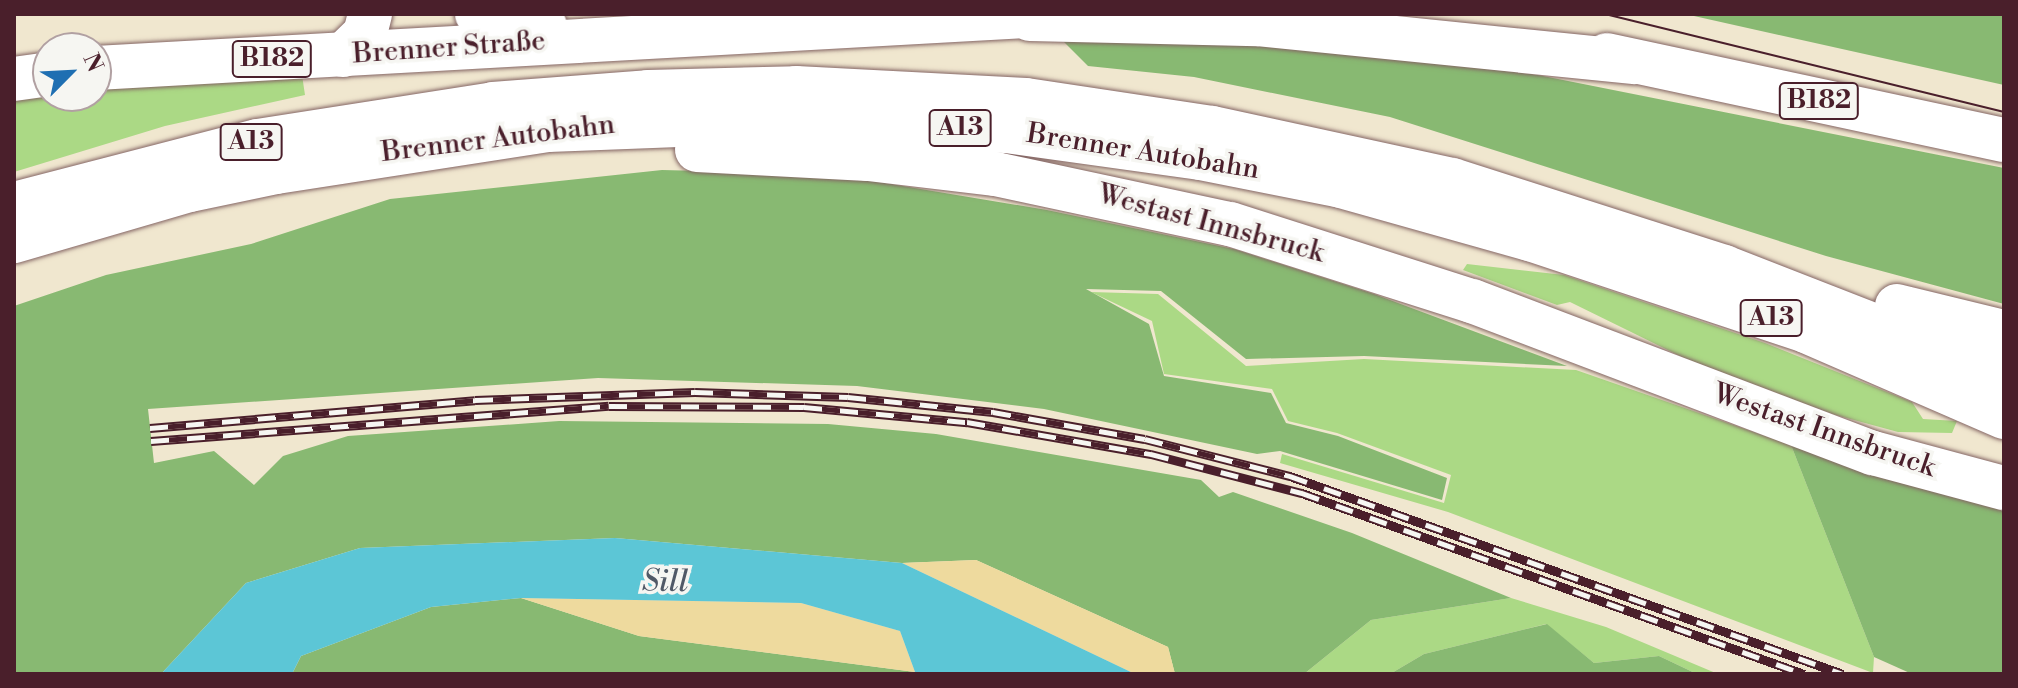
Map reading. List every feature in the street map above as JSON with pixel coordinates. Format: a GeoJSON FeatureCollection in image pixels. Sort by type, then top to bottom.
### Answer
{"type":"FeatureCollection","features":[{"type":"Feature","properties":{"kind":"main road"},"geometry":{"type":"LineString","coordinates":[[343,55],[365,34],[370,14]]}},
{"type":"Feature","properties":{"kind":"main road","name":"Brenner Straße"},"geometry":{"type":"LineString","coordinates":[[477,14],[639,34]]}},
{"type":"Feature","properties":{"kind":"main road","name":"B182"},"geometry":{"type":"LineString","coordinates":[[1019,19],[1061,14]]}},
{"type":"Feature","properties":{"kind":"main road","name":"B182"},"geometry":{"type":"LineString","coordinates":[[1402,14],[1550,40],[1634,62],[2004,140]]}},
{"type":"Feature","properties":{"kind":"main road","name":"B182"},"geometry":{"type":"LineString","coordinates":[[639,34],[1019,19],[1258,24],[1634,62]]}},
{"type":"Feature","properties":{"kind":"main road","name":"Brenner Straße"},"geometry":{"type":"LineString","coordinates":[[112,67],[639,34]]}},
{"type":"Feature","properties":{"kind":"main road","name":"Brenner Autobahn"},"geometry":{"type":"LineString","coordinates":[[14,204],[258,141],[366,121],[648,92],[796,88],[1026,100],[1117,111],[1361,157],[1605,227],[1842,309],[2004,376]]}},
{"type":"Feature","properties":{"kind":"main road","name":"Brenner Autobahn"},"geometry":{"type":"LineString","coordinates":[[14,241],[190,190],[381,153],[643,123],[809,120],[1006,131],[1142,148],[1341,186],[1530,239],[1806,331],[2004,417]]}},
{"type":"Feature","properties":{"kind":"main road","name":"Westast Innsbruck"},"geometry":{"type":"LineString","coordinates":[[381,153],[732,150],[868,159],[1108,195],[1230,224],[1349,260],[1873,453],[2004,488]]}},
{"type":"Feature","properties":{"kind":"main road","name":"A13"},"geometry":{"type":"LineString","coordinates":[[1605,227],[2004,332]]}},
{"type":"Feature","properties":{"kind":"green space"},"geometry":{"type":"Polygon","coordinates":[[[1685,14],[2004,14],[2004,85],[1685,14]]]}},
{"type":"Feature","properties":{"kind":"green space"},"geometry":{"type":"Polygon","coordinates":[[[1056,34],[1214,36],[1538,75],[2004,168],[2004,304],[1826,256],[1390,117],[1194,77],[1088,66],[1056,34]]]}},
{"type":"Feature","properties":{"kind":"green space"},"geometry":{"type":"Polygon","coordinates":[[[302,75],[305,95],[165,126],[14,172],[14,94],[32,94],[32,112],[112,112],[112,88],[302,75]]]}},
{"type":"Feature","properties":{"kind":"green space"},"geometry":{"type":"Polygon","coordinates":[[[662,170],[831,174],[1047,210],[1234,249],[1374,294],[1567,366],[1364,356],[1246,359],[1161,291],[1086,289],[1149,324],[1164,376],[1271,393],[1286,423],[1338,436],[1447,478],[1442,500],[1280,451],[1257,454],[1044,409],[857,386],[598,378],[148,409],[154,463],[214,451],[254,485],[283,456],[348,436],[559,421],[828,424],[936,434],[1201,480],[1219,497],[1233,492],[1352,533],[1511,598],[1371,620],[1304,674],[1175,674],[1168,647],[976,560],[902,563],[615,538],[360,548],[246,583],[161,674],[14,674],[14,306],[106,275],[251,244],[390,199],[662,170]]]}},
{"type":"Feature","properties":{"kind":"green space"},"geometry":{"type":"Polygon","coordinates":[[[1467,264],[1564,275],[1765,343],[1912,402],[1923,419],[1957,421],[1952,433],[1898,432],[1832,414],[1684,358],[1570,302],[1557,305],[1463,270],[1467,264]]]}},
{"type":"Feature","properties":{"kind":"green space"},"geometry":{"type":"Polygon","coordinates":[[[1091,292],[1158,294],[1246,366],[1364,359],[1576,370],[1791,445],[1874,657],[1873,673],[1448,512],[1280,463],[1282,454],[1444,503],[1451,475],[1337,433],[1288,421],[1272,389],[1164,374],[1152,321],[1091,292]]]}},
{"type":"Feature","properties":{"kind":"green space"},"geometry":{"type":"Polygon","coordinates":[[[1791,445],[2004,504],[2004,674],[1912,674],[1874,657],[1791,445]]]}},
{"type":"Feature","properties":{"kind":"green space"},"geometry":{"type":"Polygon","coordinates":[[[521,598],[639,636],[915,672],[1010,674],[292,674],[301,656],[431,607],[521,598]]]}},
{"type":"Feature","properties":{"kind":"green space"},"geometry":{"type":"Polygon","coordinates":[[[1511,598],[1606,627],[1718,674],[1697,674],[1659,656],[1594,663],[1546,624],[1424,654],[1390,674],[1304,674],[1371,620],[1511,598]]]}},
{"type":"Feature","properties":{"kind":"green space"},"geometry":{"type":"Polygon","coordinates":[[[1547,624],[1594,663],[1659,656],[1697,674],[1390,674],[1424,654],[1547,624]]]}},
{"type":"Feature","properties":{"kind":"sand"},"geometry":{"type":"Polygon","coordinates":[[[976,560],[1168,647],[1175,674],[1135,674],[902,563],[976,560]]]}},
{"type":"Feature","properties":{"kind":"sand"},"geometry":{"type":"Polygon","coordinates":[[[521,598],[801,603],[900,631],[915,672],[639,636],[521,598]]]}},
{"type":"Feature","properties":{"kind":"water","name":"Sill"},"geometry":{"type":"Polygon","coordinates":[[[615,538],[902,563],[1135,674],[915,672],[900,631],[801,603],[521,598],[431,607],[301,656],[292,674],[161,674],[246,583],[360,548],[615,538]]]}},
{"type":"Feature","properties":{"kind":"tram line"},"geometry":{"type":"LineString","coordinates":[[1605,14],[2004,112]]}},
{"type":"Feature","properties":{"kind":"railway"},"geometry":{"type":"LineString","coordinates":[[150,428],[475,400],[695,392],[848,397],[993,412],[1145,439],[1290,476],[1843,674]]}},
{"type":"Feature","properties":{"kind":"railway"},"geometry":{"type":"LineString","coordinates":[[151,441],[609,406],[804,407],[967,422],[1151,454],[1302,493],[1804,674]]}}]}
